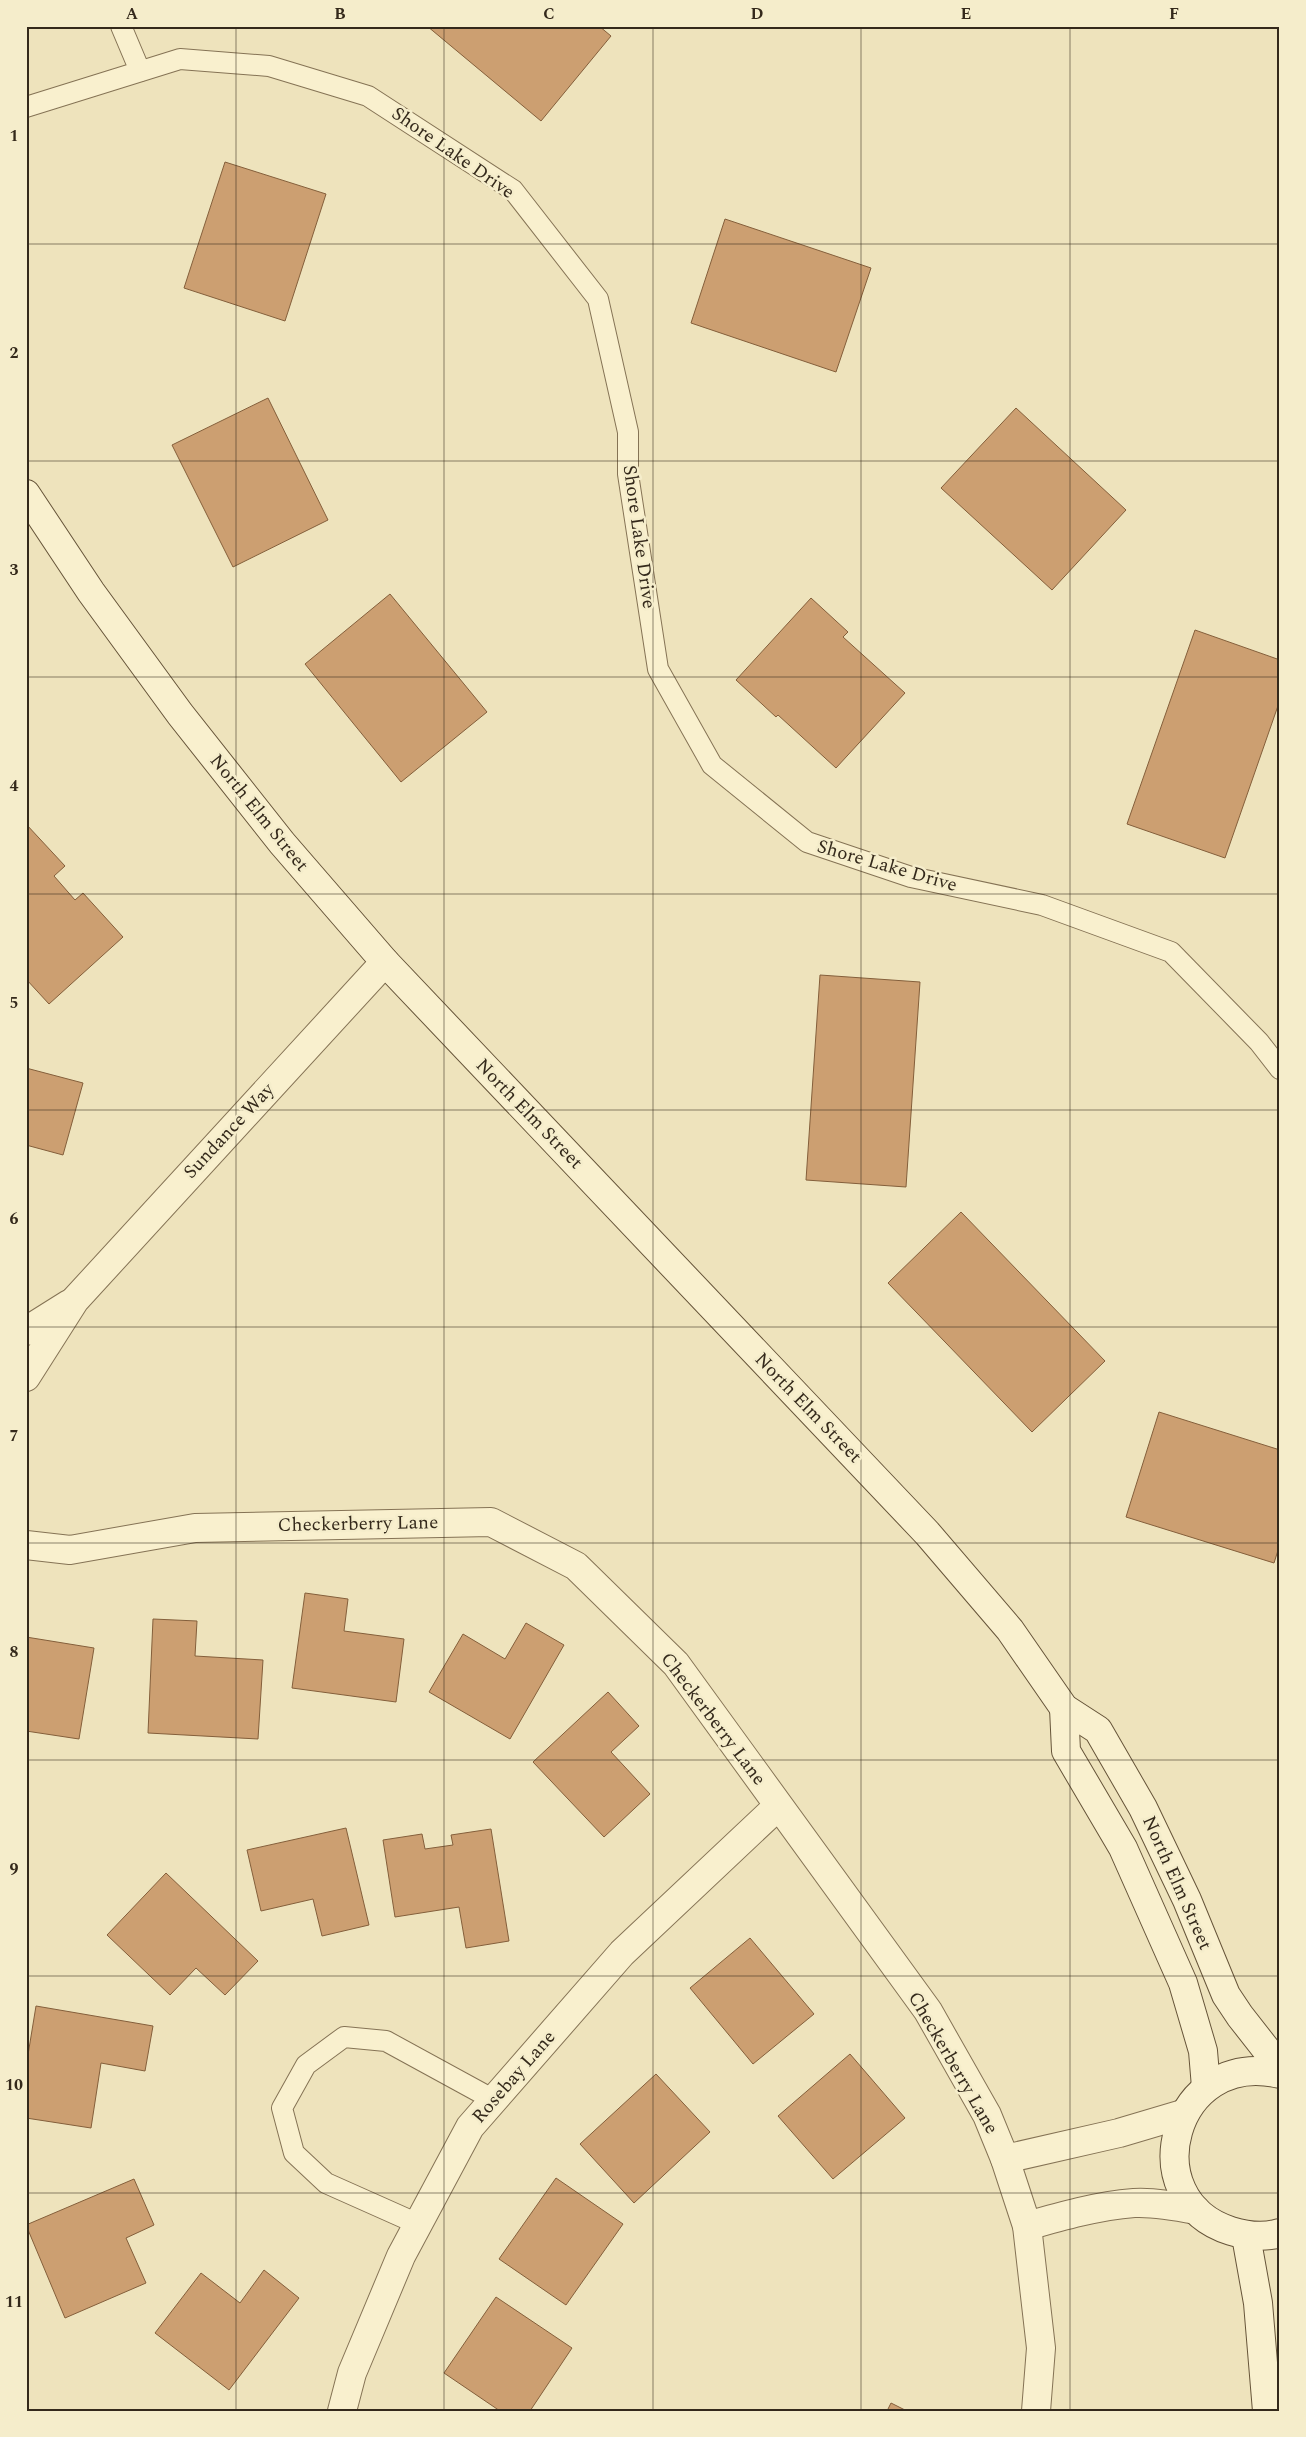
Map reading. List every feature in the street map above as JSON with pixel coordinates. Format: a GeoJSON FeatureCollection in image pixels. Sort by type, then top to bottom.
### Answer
{"type":"FeatureCollection","features":[{"type":"Feature","properties":{"kind":"street","name":"North Elm Street"},"geometry":{"type":"LineString","coordinates":[[26,494],[91,592],[180,714],[282,843],[385,962],[927,1533],[1010,1630],[1064,1708],[1098,1730],[1151,1825],[1187,1900],[1226,1995],[1280,2067]]}},
{"type":"Feature","properties":{"kind":"street","name":"Sundance Way"},"geometry":{"type":"LineString","coordinates":[[26,1377],[74,1300],[385,962]]}},
{"type":"Feature","properties":{"kind":"street","name":"Sundance Way"},"geometry":{"type":"LineString","coordinates":[[26,1331],[74,1300]]}},
{"type":"Feature","properties":{"kind":"street","name":"Checkerberry Lane"},"geometry":{"type":"LineString","coordinates":[[26,1546],[70,1550],[196,1528],[491,1522],[576,1566],[676,1664],[777,1807],[928,2011],[987,2115],[1005,2159],[1027,2226],[1040,2348],[1036,2411]]}},
{"type":"Feature","properties":{"kind":"street","name":"North Elm Street"},"geometry":{"type":"LineString","coordinates":[[1064,1708],[1066,1751],[1123,1848],[1183,1983],[1201,2043],[1206,2087]]}},
{"type":"Feature","properties":{"kind":"street","name":"Rosebay Lane"},"geometry":{"type":"LineString","coordinates":[[342,2411],[352,2373],[401,2256],[470,2127],[622,1953],[777,1807]]}},
{"type":"Feature","properties":{"kind":"street"},"geometry":{"type":"LineString","coordinates":[[1280,2074],[1266,2070],[1245,2071],[1224,2077],[1206,2087],[1193,2099],[1183,2114],[1175,2138],[1174,2164],[1181,2189],[1196,2210],[1218,2227],[1246,2236],[1270,2236],[1280,2233]]}},
{"type":"Feature","properties":{"kind":"street"},"geometry":{"type":"LineString","coordinates":[[1005,2159],[1119,2133],[1183,2114]]}},
{"type":"Feature","properties":{"kind":"street"},"geometry":{"type":"LineString","coordinates":[[1027,2226],[1078,2212],[1134,2203],[1157,2204],[1196,2210]]}},
{"type":"Feature","properties":{"kind":"street"},"geometry":{"type":"LineString","coordinates":[[1246,2236],[1258,2303],[1267,2411]]}},
{"type":"Feature","properties":{"kind":"lane"},"geometry":{"type":"LineString","coordinates":[[121,26],[140,71]]}},
{"type":"Feature","properties":{"kind":"lane","name":"Shore Lake Drive"},"geometry":{"type":"LineString","coordinates":[[26,107],[180,59],[269,66],[368,96],[513,190],[598,299],[628,432],[628,474],[658,669],[712,765],[807,842],[911,877],[1042,905],[1171,952],[1259,1042],[1280,1069]]}},
{"type":"Feature","properties":{"kind":"lane"},"geometry":{"type":"LineString","coordinates":[[418,2224],[326,2183],[294,2153],[282,2108],[306,2065],[344,2037],[386,2041],[494,2100]]}},
{"type":"Feature","properties":{"kind":"building"},"geometry":{"type":"Polygon","coordinates":[[[427,26],[599,26],[611,36],[541,121],[427,26]]]}},
{"type":"Feature","properties":{"kind":"building"},"geometry":{"type":"Polygon","coordinates":[[[225,162],[326,194],[285,321],[184,288],[225,162]]]}},
{"type":"Feature","properties":{"kind":"building"},"geometry":{"type":"Polygon","coordinates":[[[725,219],[871,268],[836,372],[691,323],[725,219]]]}},
{"type":"Feature","properties":{"kind":"building"},"geometry":{"type":"Polygon","coordinates":[[[268,398],[328,520],[233,567],[172,445],[268,398]]]}},
{"type":"Feature","properties":{"kind":"building"},"geometry":{"type":"Polygon","coordinates":[[[1016,408],[1126,510],[1052,590],[941,488],[1016,408]]]}},
{"type":"Feature","properties":{"kind":"building"},"geometry":{"type":"Polygon","coordinates":[[[390,594],[487,712],[401,782],[305,664],[390,594]]]}},
{"type":"Feature","properties":{"kind":"building"},"geometry":{"type":"Polygon","coordinates":[[[811,598],[848,632],[843,637],[905,693],[836,768],[736,680],[811,598]]]}},
{"type":"Feature","properties":{"kind":"building"},"geometry":{"type":"Polygon","coordinates":[[[1195,630],[1280,660],[1280,700],[1225,858],[1127,824],[1195,630]]]}},
{"type":"Feature","properties":{"kind":"building"},"geometry":{"type":"Polygon","coordinates":[[[26,824],[65,866],[54,876],[75,900],[83,893],[123,937],[49,1004],[26,979],[26,824]]]}},
{"type":"Feature","properties":{"kind":"building"},"geometry":{"type":"Polygon","coordinates":[[[820,975],[920,982],[906,1187],[806,1180],[820,975]]]}},
{"type":"Feature","properties":{"kind":"building"},"geometry":{"type":"Polygon","coordinates":[[[26,1068],[83,1083],[63,1155],[26,1145],[26,1068]]]}},
{"type":"Feature","properties":{"kind":"building"},"geometry":{"type":"Polygon","coordinates":[[[961,1212],[1105,1361],[1032,1432],[888,1283],[961,1212]]]}},
{"type":"Feature","properties":{"kind":"building"},"geometry":{"type":"Polygon","coordinates":[[[1159,1412],[1280,1450],[1280,1544],[1274,1563],[1126,1517],[1159,1412]]]}},
{"type":"Feature","properties":{"kind":"building"},"geometry":{"type":"Polygon","coordinates":[[[305,1593],[348,1599],[344,1631],[404,1639],[396,1702],[292,1688],[305,1593]]]}},
{"type":"Feature","properties":{"kind":"building"},"geometry":{"type":"Polygon","coordinates":[[[153,1619],[197,1621],[195,1656],[263,1660],[258,1739],[148,1733],[153,1619]]]}},
{"type":"Feature","properties":{"kind":"building"},"geometry":{"type":"Polygon","coordinates":[[[526,1623],[564,1645],[510,1739],[429,1692],[463,1634],[505,1659],[526,1623]]]}},
{"type":"Feature","properties":{"kind":"building"},"geometry":{"type":"Polygon","coordinates":[[[26,1637],[94,1648],[79,1739],[26,1731],[26,1637]]]}},
{"type":"Feature","properties":{"kind":"building"},"geometry":{"type":"Polygon","coordinates":[[[608,1692],[639,1726],[611,1752],[650,1794],[604,1837],[533,1762],[608,1692]]]}},
{"type":"Feature","properties":{"kind":"building"},"geometry":{"type":"Polygon","coordinates":[[[346,1828],[369,1925],[322,1936],[313,1899],[261,1911],[247,1850],[346,1828]]]}},
{"type":"Feature","properties":{"kind":"building"},"geometry":{"type":"Polygon","coordinates":[[[491,1829],[509,1941],[466,1948],[459,1907],[395,1917],[383,1840],[422,1834],[425,1849],[453,1845],[451,1835],[491,1829]]]}},
{"type":"Feature","properties":{"kind":"building"},"geometry":{"type":"Polygon","coordinates":[[[166,1873],[258,1961],[225,1995],[196,1968],[170,1995],[107,1935],[166,1873]]]}},
{"type":"Feature","properties":{"kind":"building"},"geometry":{"type":"Polygon","coordinates":[[[750,1938],[814,2014],[753,2064],[690,1988],[750,1938]]]}},
{"type":"Feature","properties":{"kind":"building"},"geometry":{"type":"Polygon","coordinates":[[[36,2006],[153,2026],[145,2071],[101,2063],[91,2128],[26,2118],[26,2067],[36,2006]]]}},
{"type":"Feature","properties":{"kind":"building"},"geometry":{"type":"Polygon","coordinates":[[[850,2054],[905,2118],[833,2179],[778,2116],[850,2054]]]}},
{"type":"Feature","properties":{"kind":"building"},"geometry":{"type":"Polygon","coordinates":[[[656,2074],[710,2132],[634,2203],[580,2144],[656,2074]]]}},
{"type":"Feature","properties":{"kind":"building"},"geometry":{"type":"Polygon","coordinates":[[[556,2178],[623,2224],[566,2305],[499,2259],[556,2178]]]}},
{"type":"Feature","properties":{"kind":"building"},"geometry":{"type":"Polygon","coordinates":[[[134,2179],[154,2225],[126,2238],[146,2283],[65,2318],[26,2225],[134,2179]]]}},
{"type":"Feature","properties":{"kind":"building"},"geometry":{"type":"Polygon","coordinates":[[[264,2270],[299,2298],[229,2390],[155,2333],[201,2273],[240,2303],[264,2270]]]}},
{"type":"Feature","properties":{"kind":"building"},"geometry":{"type":"Polygon","coordinates":[[[496,2297],[572,2348],[530,2411],[500,2411],[444,2373],[496,2297]]]}},
{"type":"Feature","properties":{"kind":"building"},"geometry":{"type":"Polygon","coordinates":[[[891,2403],[907,2411],[887,2411],[891,2403]]]}}]}
